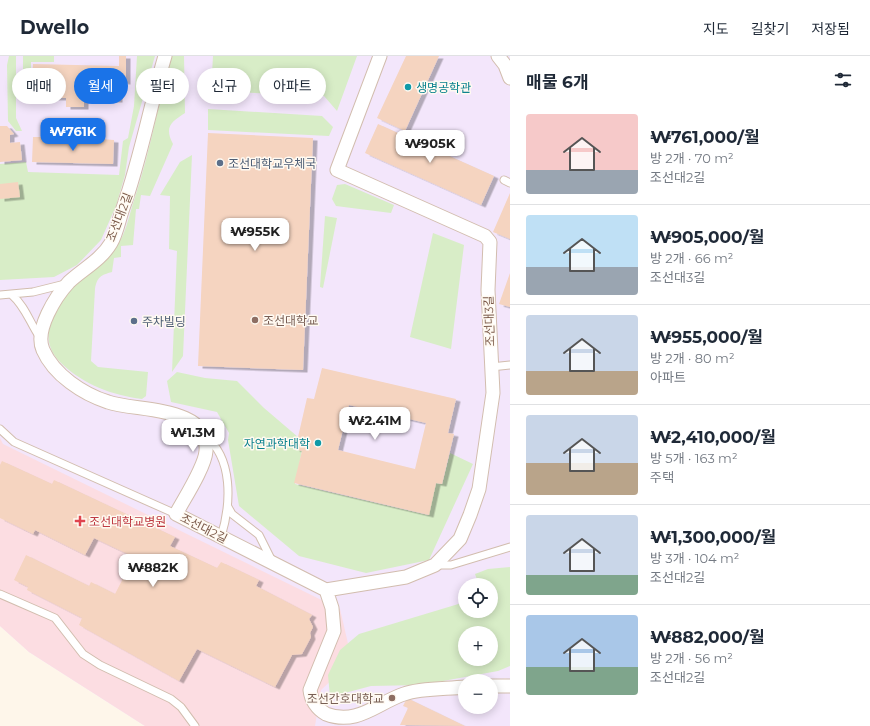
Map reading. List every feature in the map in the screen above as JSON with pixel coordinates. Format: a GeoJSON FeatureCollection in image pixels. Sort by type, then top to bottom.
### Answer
{"type":"FeatureCollection","features":[{"type":"Feature","properties":{"kind":"street","name":"조선대2길"},"geometry":{"type":"LineString","coordinates":[[41,339],[45,321],[50,309],[70,282],[96,261],[111,242],[133,180],[165,56]]}},
{"type":"Feature","properties":{"kind":"street","name":"조선대3길"},"geometry":{"type":"LineString","coordinates":[[326,590],[406,577],[435,565],[460,539],[479,489],[492,394],[488,290],[490,242],[485,236],[337,170],[380,56]]}},
{"type":"Feature","properties":{"kind":"street"},"geometry":{"type":"LineString","coordinates":[[498,56],[505,65],[510,78]]}},
{"type":"Feature","properties":{"kind":"street"},"geometry":{"type":"LineString","coordinates":[[41,339],[43,350],[58,372],[94,396],[127,407],[185,417],[196,425],[202,433]]}},
{"type":"Feature","properties":{"kind":"street","name":"조선대2길"},"geometry":{"type":"LineString","coordinates":[[202,433],[206,444],[206,453],[176,514],[326,590]]}},
{"type":"Feature","properties":{"kind":"street"},"geometry":{"type":"LineString","coordinates":[[326,590],[332,608],[334,631],[310,690],[315,704],[323,712],[333,718],[351,720],[362,717],[406,693],[458,688]]}},
{"type":"Feature","properties":{"kind":"street"},"geometry":{"type":"LineString","coordinates":[[498,686],[510,686]]}},
{"type":"Feature","properties":{"kind":"lane"},"geometry":{"type":"LineString","coordinates":[[0,295],[12,295],[58,287],[70,282]]}},
{"type":"Feature","properties":{"kind":"lane"},"geometry":{"type":"LineString","coordinates":[[12,295],[22,305],[34,329],[41,339]]}},
{"type":"Feature","properties":{"kind":"lane"},"geometry":{"type":"LineString","coordinates":[[491,366],[510,365]]}},
{"type":"Feature","properties":{"kind":"lane"},"geometry":{"type":"LineString","coordinates":[[0,429],[14,442],[176,514]]}},
{"type":"Feature","properties":{"kind":"lane"},"geometry":{"type":"LineString","coordinates":[[202,433],[212,441],[219,452],[225,475],[228,507],[221,537]]}},
{"type":"Feature","properties":{"kind":"lane"},"geometry":{"type":"LineString","coordinates":[[228,507],[232,514],[259,535],[273,563]]}},
{"type":"Feature","properties":{"kind":"lane"},"geometry":{"type":"LineString","coordinates":[[435,565],[451,565],[510,547]]}},
{"type":"Feature","properties":{"kind":"lane"},"geometry":{"type":"LineString","coordinates":[[0,594],[55,618],[83,654],[100,665],[171,700],[181,707],[195,726]]}},
{"type":"Feature","properties":{"kind":"shaded area","name":"조선대학교"},"geometry":{"type":"Polygon","coordinates":[[[0,56],[510,56],[510,680],[504,678],[510,688],[510,726],[145,726],[29,652],[0,626],[0,56]]]}},
{"type":"Feature","properties":{"kind":"shaded area","name":"조선대학교병원"},"geometry":{"type":"Polygon","coordinates":[[[0,438],[3,444],[340,609],[352,661],[321,690],[315,726],[145,726],[29,652],[0,626],[0,438]]]}},
{"type":"Feature","properties":{"kind":"green space"},"geometry":{"type":"Polygon","coordinates":[[[9,56],[16,56],[16,68],[12,68],[12,104],[16,104],[16,118],[22,131],[16,131],[8,121],[7,65],[9,56]]]}},
{"type":"Feature","properties":{"kind":"green space"},"geometry":{"type":"Polygon","coordinates":[[[23,56],[54,56],[54,62],[31,62],[31,68],[23,68],[23,56]]]}},
{"type":"Feature","properties":{"kind":"green space"},"geometry":{"type":"Polygon","coordinates":[[[137,56],[155,56],[152,68],[136,68],[137,56]]]}},
{"type":"Feature","properties":{"kind":"green space"},"geometry":{"type":"Polygon","coordinates":[[[170,56],[184,56],[184,68],[167,68],[170,56]]]}},
{"type":"Feature","properties":{"kind":"green space"},"geometry":{"type":"Polygon","coordinates":[[[213,56],[357,56],[337,111],[326,98],[326,68],[259,68],[259,93],[251,93],[251,68],[212,68],[213,56]]]}},
{"type":"Feature","properties":{"kind":"green space"},"geometry":{"type":"Polygon","coordinates":[[[136,73],[136,104],[141,104],[129,147],[125,175],[116,206],[101,240],[77,265],[54,277],[0,280],[0,164],[26,162],[28,172],[119,175],[123,141],[128,138],[134,106],[136,73]]]}},
{"type":"Feature","properties":{"kind":"green space"},"geometry":{"type":"Polygon","coordinates":[[[159,104],[185,104],[185,113],[176,119],[170,126],[169,133],[173,144],[150,196],[141,195],[139,209],[136,209],[133,245],[121,246],[121,257],[114,258],[112,272],[105,274],[98,279],[95,289],[91,361],[98,367],[148,372],[146,396],[142,399],[109,392],[89,383],[70,371],[54,354],[49,344],[48,334],[53,314],[64,295],[77,280],[107,255],[119,242],[123,235],[159,104]]]}},
{"type":"Feature","properties":{"kind":"green space"},"geometry":{"type":"Polygon","coordinates":[[[208,109],[322,116],[333,127],[329,136],[208,130],[208,109]]]}},
{"type":"Feature","properties":{"kind":"green space"},"geometry":{"type":"Polygon","coordinates":[[[192,155],[183,356],[172,372],[177,251],[169,249],[170,196],[160,195],[180,162],[192,155]]]}},
{"type":"Feature","properties":{"kind":"green space"},"geometry":{"type":"Polygon","coordinates":[[[345,184],[394,205],[391,213],[336,206],[332,199],[337,185],[345,184]]]}},
{"type":"Feature","properties":{"kind":"green space"},"geometry":{"type":"Polygon","coordinates":[[[325,216],[337,218],[323,288],[320,287],[325,216]]]}},
{"type":"Feature","properties":{"kind":"green space"},"geometry":{"type":"Polygon","coordinates":[[[433,233],[464,245],[451,349],[410,337],[433,233]]]}},
{"type":"Feature","properties":{"kind":"green space"},"geometry":{"type":"Polygon","coordinates":[[[177,372],[205,378],[237,381],[264,408],[298,437],[295,449],[302,451],[295,484],[428,515],[436,483],[442,484],[450,453],[473,464],[429,560],[366,573],[299,556],[239,506],[228,440],[229,433],[217,412],[171,402],[167,381],[177,372]]]}},
{"type":"Feature","properties":{"kind":"green space"},"geometry":{"type":"Polygon","coordinates":[[[510,567],[510,666],[498,671],[482,674],[458,674],[458,678],[421,685],[371,686],[330,697],[328,675],[340,650],[359,634],[458,604],[458,618],[498,618],[498,578],[476,578],[475,574],[488,569],[510,567]]]}},
{"type":"Feature","properties":{"kind":"building"},"geometry":{"type":"Polygon","coordinates":[[[119,56],[126,56],[126,68],[74,68],[74,104],[84,104],[84,107],[66,107],[66,68],[33,68],[33,64],[119,66],[119,56]]]}},
{"type":"Feature","properties":{"kind":"building","name":"생명공학관"},"geometry":{"type":"Polygon","coordinates":[[[406,56],[439,56],[405,131],[377,118],[406,56]]]}},
{"type":"Feature","properties":{"kind":"building"},"geometry":{"type":"Polygon","coordinates":[[[378,124],[494,176],[481,205],[365,153],[378,124]]]}},
{"type":"Feature","properties":{"kind":"building"},"geometry":{"type":"Polygon","coordinates":[[[0,126],[7,126],[14,134],[10,135],[10,143],[20,142],[22,160],[0,162],[0,126]]]}},
{"type":"Feature","properties":{"kind":"building"},"geometry":{"type":"Polygon","coordinates":[[[208,133],[313,138],[303,370],[198,366],[208,133]]]}},
{"type":"Feature","properties":{"kind":"building"},"geometry":{"type":"Polygon","coordinates":[[[33,137],[47,137],[46,141],[100,143],[100,139],[114,140],[113,164],[32,162],[33,137]]]}},
{"type":"Feature","properties":{"kind":"building"},"geometry":{"type":"Polygon","coordinates":[[[18,182],[20,197],[0,199],[0,184],[18,182]]]}},
{"type":"Feature","properties":{"kind":"building"},"geometry":{"type":"Polygon","coordinates":[[[510,193],[510,239],[493,232],[510,193]]]}},
{"type":"Feature","properties":{"kind":"building"},"geometry":{"type":"Polygon","coordinates":[[[510,273],[510,307],[499,304],[510,273]]]}},
{"type":"Feature","properties":{"kind":"building","name":"자연과학대학"},"geometry":{"type":"Polygon","coordinates":[[[322,368],[456,399],[448,433],[454,434],[442,484],[436,483],[429,515],[294,483],[302,451],[295,449],[307,398],[314,399],[322,368]],[[349,405],[338,450],[415,469],[426,423],[349,405]]]}},
{"type":"Feature","properties":{"kind":"building"},"geometry":{"type":"Polygon","coordinates":[[[2,461],[52,484],[54,480],[175,537],[170,546],[217,568],[221,562],[259,580],[256,586],[312,615],[309,619],[313,627],[310,633],[311,637],[302,654],[292,655],[275,687],[197,649],[179,681],[79,625],[82,618],[27,590],[28,587],[14,580],[26,555],[89,586],[91,582],[115,594],[134,557],[94,538],[85,555],[35,530],[33,534],[0,518],[0,465],[2,461]]]}},
{"type":"Feature","properties":{"kind":"building"},"geometry":{"type":"Polygon","coordinates":[[[407,698],[465,726],[400,725],[408,708],[403,706],[407,698]]]}},
{"type":"Feature","properties":{"kind":"place","name":"생명공학관"},"geometry":{"type":"Point","coordinates":[408,87]}},
{"type":"Feature","properties":{"kind":"place","name":"조선대학교우체국"},"geometry":{"type":"Point","coordinates":[220,163]}},
{"type":"Feature","properties":{"kind":"place","name":"조선대학교"},"geometry":{"type":"Point","coordinates":[255,320]}},
{"type":"Feature","properties":{"kind":"place","name":"주차빌딩"},"geometry":{"type":"Point","coordinates":[134,321]}},
{"type":"Feature","properties":{"kind":"place","name":"자연과학대학"},"geometry":{"type":"Point","coordinates":[318,443]}},
{"type":"Feature","properties":{"kind":"place","name":"조선대학교병원"},"geometry":{"type":"Point","coordinates":[80,521]}},
{"type":"Feature","properties":{"kind":"place","name":"조선간호대학교"},"geometry":{"type":"Point","coordinates":[392,698]}}]}
